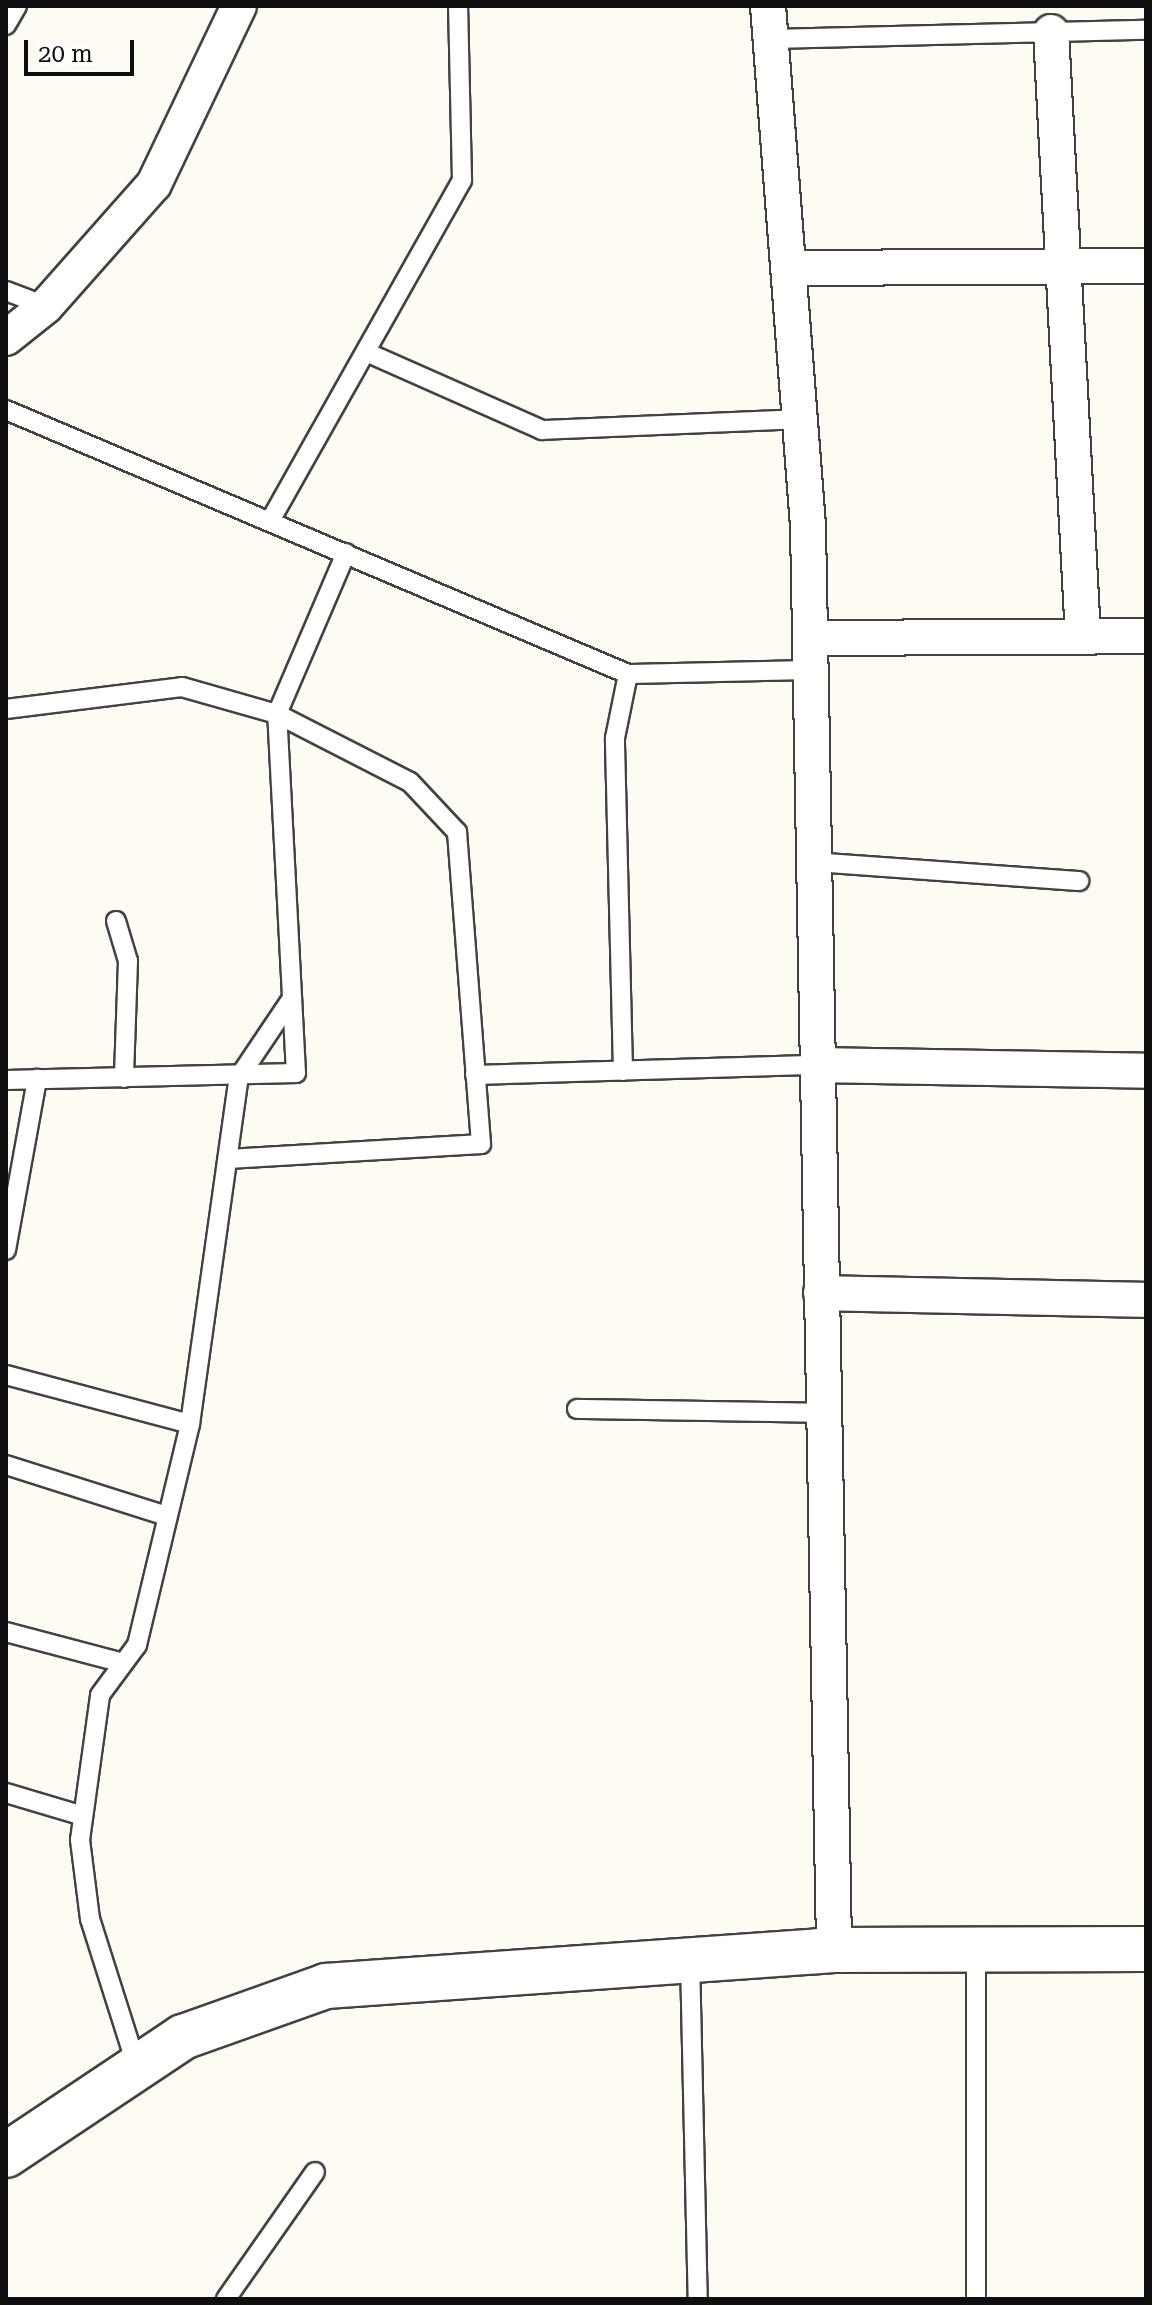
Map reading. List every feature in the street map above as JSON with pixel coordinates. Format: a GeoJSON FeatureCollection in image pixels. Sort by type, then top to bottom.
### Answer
{"type":"FeatureCollection","features":[{"type":"Feature","properties":{"kind":"street"},"geometry":{"type":"LineString","coordinates":[[6,338],[46,306],[154,184],[239,6]]}},
{"type":"Feature","properties":{"kind":"street"},"geometry":{"type":"LineString","coordinates":[[769,22],[800,419],[810,654],[834,1950]]}},
{"type":"Feature","properties":{"kind":"street"},"geometry":{"type":"LineString","coordinates":[[1051,32],[1083,636]]}},
{"type":"Feature","properties":{"kind":"street"},"geometry":{"type":"LineString","coordinates":[[789,268],[1064,271],[1146,266]]}},
{"type":"Feature","properties":{"kind":"street"},"geometry":{"type":"LineString","coordinates":[[810,654],[1083,636],[1146,636]]}},
{"type":"Feature","properties":{"kind":"street"},"geometry":{"type":"LineString","coordinates":[[818,1065],[1146,1071]]}},
{"type":"Feature","properties":{"kind":"street"},"geometry":{"type":"LineString","coordinates":[[821,1293],[1146,1300]]}},
{"type":"Feature","properties":{"kind":"street"},"geometry":{"type":"LineString","coordinates":[[6,2155],[183,2037],[326,1986],[834,1950],[1146,1949]]}},
{"type":"Feature","properties":{"kind":"lane"},"geometry":{"type":"LineString","coordinates":[[6,25],[17,6]]}},
{"type":"Feature","properties":{"kind":"lane"},"geometry":{"type":"LineString","coordinates":[[270,521],[462,180],[458,6]]}},
{"type":"Feature","properties":{"kind":"lane"},"geometry":{"type":"LineString","coordinates":[[769,22],[1051,32],[1146,30]]}},
{"type":"Feature","properties":{"kind":"lane"},"geometry":{"type":"LineString","coordinates":[[6,291],[46,306]]}},
{"type":"Feature","properties":{"kind":"lane"},"geometry":{"type":"LineString","coordinates":[[366,352],[542,430],[800,419]]}},
{"type":"Feature","properties":{"kind":"lane"},"geometry":{"type":"LineString","coordinates":[[6,410],[628,674],[810,654]]}},
{"type":"Feature","properties":{"kind":"lane"},"geometry":{"type":"LineString","coordinates":[[6,1080],[239,1077],[296,1073],[277,714],[346,553]]}},
{"type":"Feature","properties":{"kind":"lane"},"geometry":{"type":"LineString","coordinates":[[623,1071],[615,738],[628,674]]}},
{"type":"Feature","properties":{"kind":"lane"},"geometry":{"type":"LineString","coordinates":[[6,709],[182,687],[277,714],[410,782],[457,832],[481,1144],[228,1159]]}},
{"type":"Feature","properties":{"kind":"lane"},"geometry":{"type":"LineString","coordinates":[[814,862],[1079,881]]}},
{"type":"Feature","properties":{"kind":"lane"},"geometry":{"type":"LineString","coordinates":[[116,921],[128,961],[124,1078]]}},
{"type":"Feature","properties":{"kind":"lane"},"geometry":{"type":"LineString","coordinates":[[137,2067],[90,1919],[83,1816],[100,1695],[137,1645],[190,1424],[239,1077],[292,998]]}},
{"type":"Feature","properties":{"kind":"lane"},"geometry":{"type":"LineString","coordinates":[[475,1075],[818,1065]]}},
{"type":"Feature","properties":{"kind":"lane"},"geometry":{"type":"LineString","coordinates":[[6,1250],[37,1079]]}},
{"type":"Feature","properties":{"kind":"lane"},"geometry":{"type":"LineString","coordinates":[[6,1375],[190,1424]]}},
{"type":"Feature","properties":{"kind":"lane"},"geometry":{"type":"LineString","coordinates":[[577,1409],[824,1413]]}},
{"type":"Feature","properties":{"kind":"lane"},"geometry":{"type":"LineString","coordinates":[[6,1465],[167,1516]]}},
{"type":"Feature","properties":{"kind":"lane"},"geometry":{"type":"LineString","coordinates":[[6,1632],[123,1663]]}},
{"type":"Feature","properties":{"kind":"lane"},"geometry":{"type":"LineString","coordinates":[[6,1793],[83,1816]]}},
{"type":"Feature","properties":{"kind":"lane"},"geometry":{"type":"LineString","coordinates":[[976,1948],[976,2299]]}},
{"type":"Feature","properties":{"kind":"lane"},"geometry":{"type":"LineString","coordinates":[[690,1959],[698,2299]]}},
{"type":"Feature","properties":{"kind":"lane"},"geometry":{"type":"LineString","coordinates":[[226,2299],[315,2172]]}}]}
